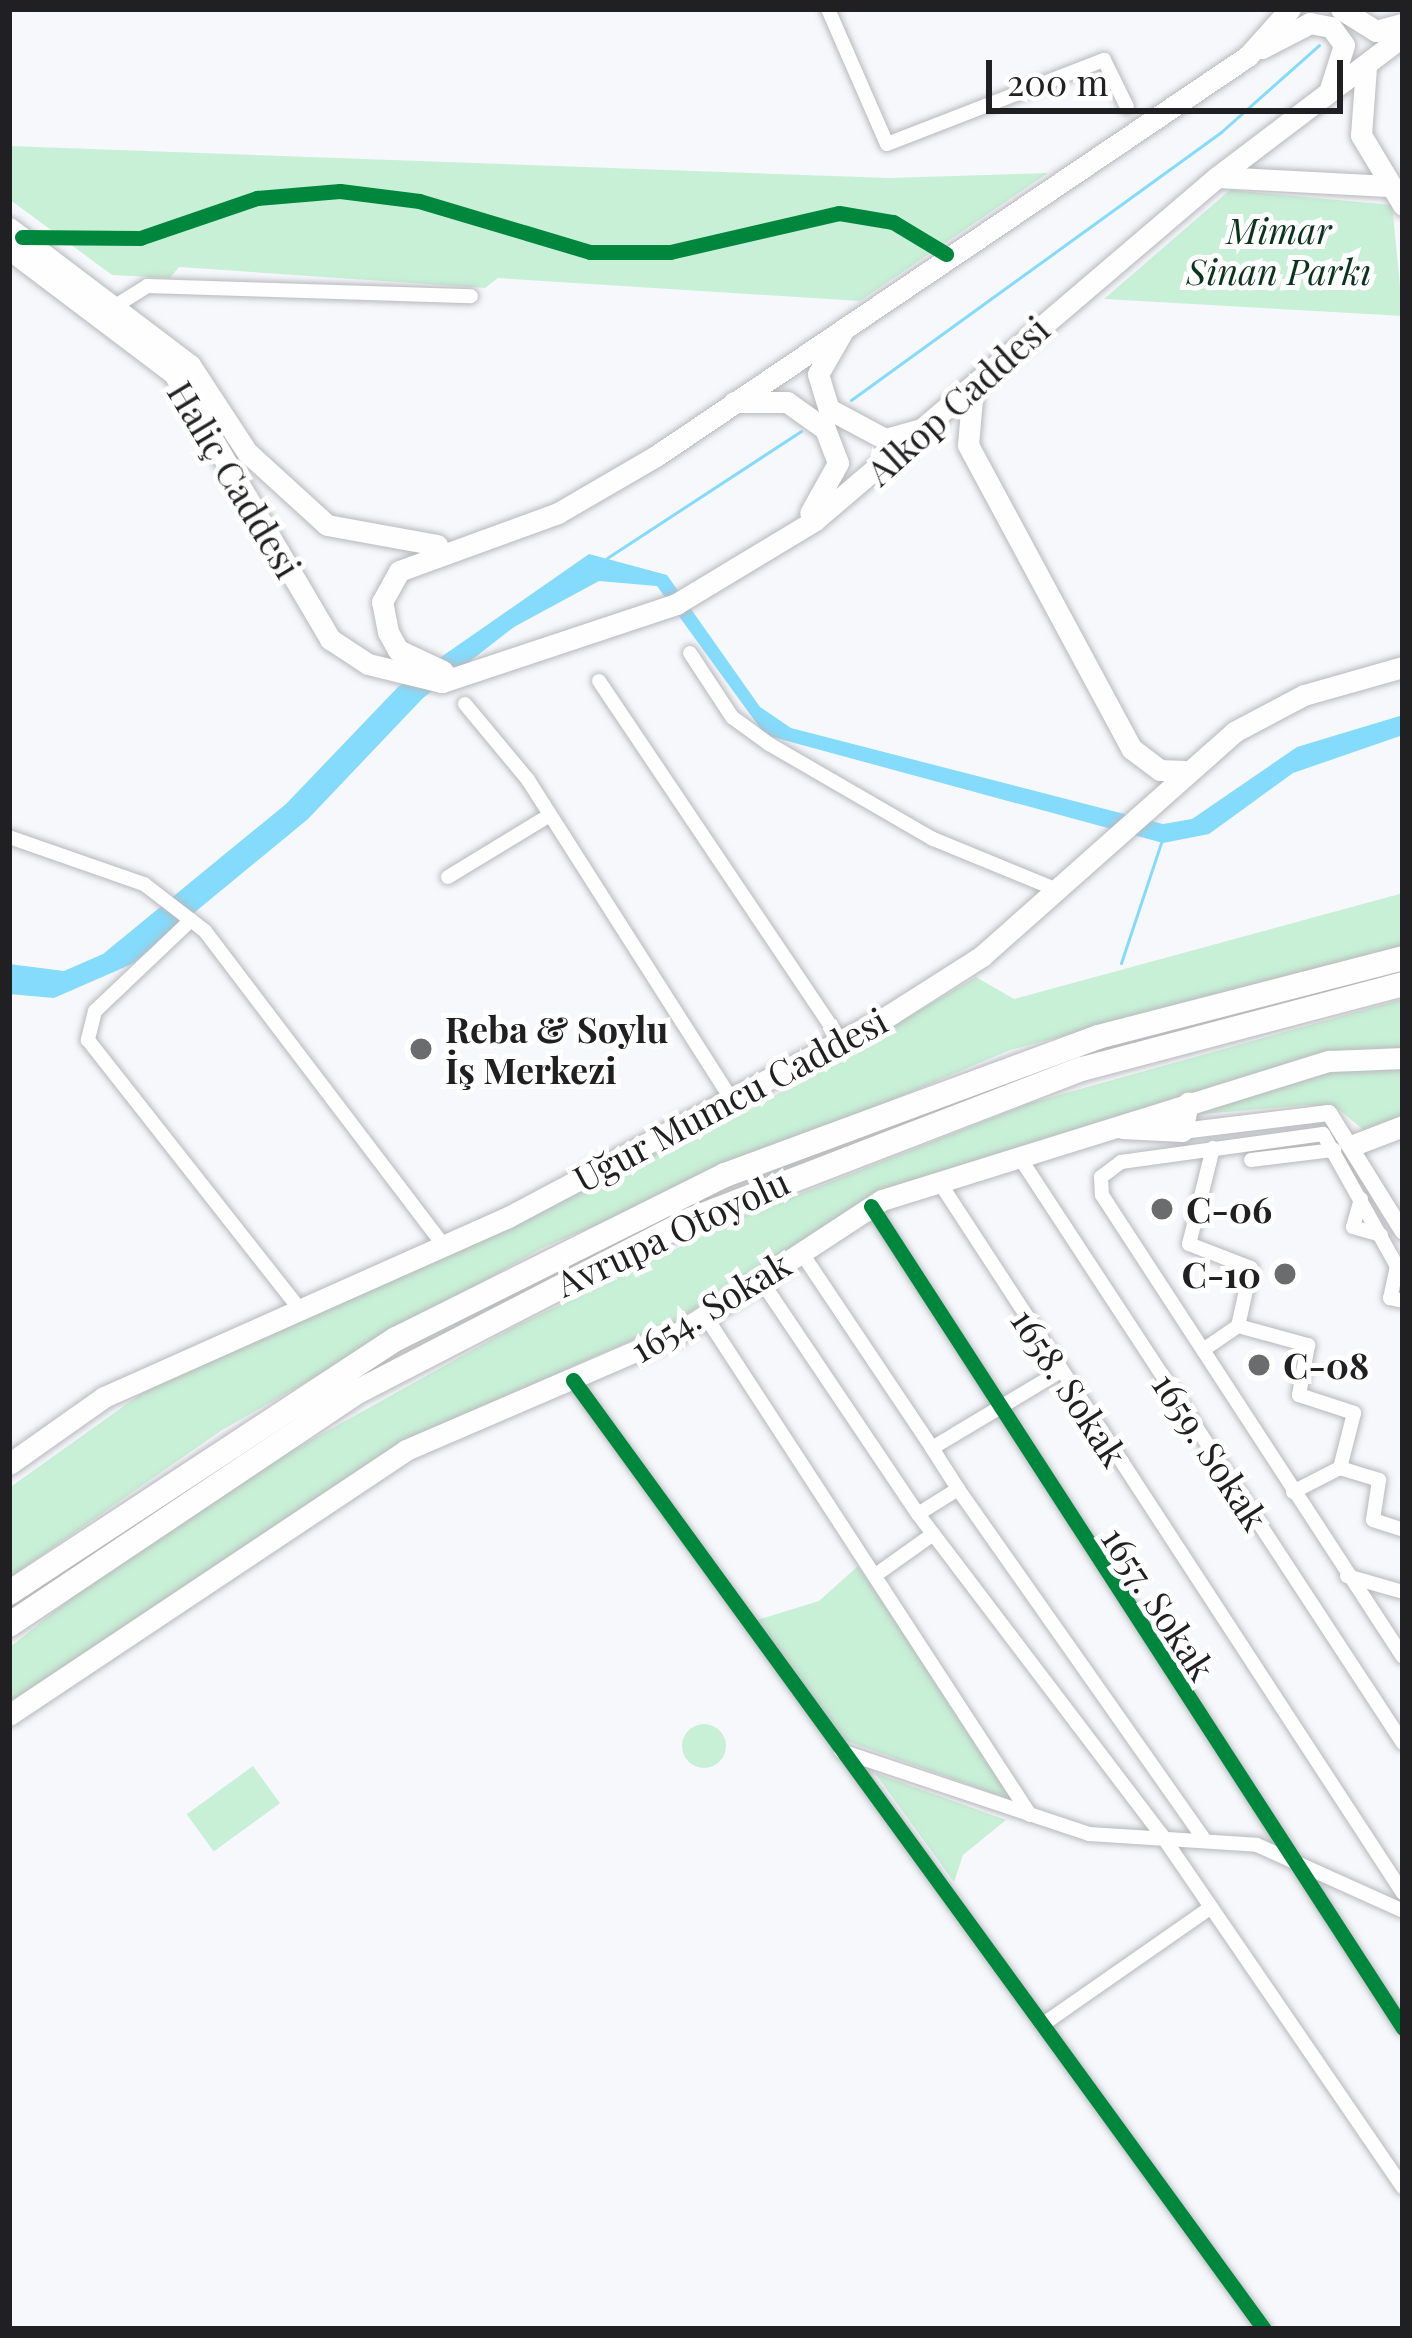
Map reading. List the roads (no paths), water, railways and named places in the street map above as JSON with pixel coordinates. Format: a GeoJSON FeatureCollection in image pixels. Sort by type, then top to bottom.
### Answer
{"type":"FeatureCollection","features":[{"type":"Feature","properties":{"kind":"highway","name":"Avrupa Otoyolu"},"geometry":{"type":"LineString","coordinates":[[9,1593],[341,1372],[690,1191],[981,1074],[1403,958]]}},
{"type":"Feature","properties":{"kind":"highway","name":"Avrupa Otoyolu"},"geometry":{"type":"LineString","coordinates":[[9,1625],[359,1391],[690,1220],[1082,1069],[1403,984]]}},
{"type":"Feature","properties":{"kind":"main road"},"geometry":{"type":"LineString","coordinates":[[1248,56],[1290,9]]}},
{"type":"Feature","properties":{"kind":"main road"},"geometry":{"type":"LineString","coordinates":[[1340,9],[1376,31],[1403,24]]}},
{"type":"Feature","properties":{"kind":"main road"},"geometry":{"type":"LineString","coordinates":[[461,676],[398,650],[382,602],[399,571],[461,544],[558,513],[1248,56],[1310,22],[1330,27],[1344,59],[1328,92]]}},
{"type":"Feature","properties":{"kind":"main road","name":"Alkop Caddesi"},"geometry":{"type":"LineString","coordinates":[[461,676],[676,604],[794,532],[932,425],[1217,178],[1403,36]]}},
{"type":"Feature","properties":{"kind":"main road"},"geometry":{"type":"LineString","coordinates":[[1366,68],[1360,135],[1396,195]]}},
{"type":"Feature","properties":{"kind":"main road"},"geometry":{"type":"LineString","coordinates":[[1217,178],[1396,195]]}},
{"type":"Feature","properties":{"kind":"main road","name":"Haliç Caddesi"},"geometry":{"type":"LineString","coordinates":[[9,228],[190,364],[247,452],[327,525],[418,547],[461,544]]}},
{"type":"Feature","properties":{"kind":"main road","name":"Haliç Caddesi"},"geometry":{"type":"LineString","coordinates":[[9,249],[174,374],[330,639],[399,675],[461,676]]}},
{"type":"Feature","properties":{"kind":"main road"},"geometry":{"type":"LineString","coordinates":[[860,310],[818,374],[829,409],[885,439],[932,425]]}},
{"type":"Feature","properties":{"kind":"main road"},"geometry":{"type":"LineString","coordinates":[[973,387],[968,445],[1132,749],[1160,770],[1185,771]]}},
{"type":"Feature","properties":{"kind":"main road"},"geometry":{"type":"LineString","coordinates":[[728,402],[788,402],[813,414],[834,445],[828,491],[794,532]]}},
{"type":"Feature","properties":{"kind":"main road","name":"Uğur Mumcu Caddesi"},"geometry":{"type":"LineString","coordinates":[[9,1464],[104,1397],[296,1304],[443,1244],[840,1040],[982,956],[1060,891],[1185,771],[1273,710],[1403,667]]}},
{"type":"Feature","properties":{"kind":"main road","name":"1654. Sokak"},"geometry":{"type":"LineString","coordinates":[[9,1715],[406,1450],[573,1380],[706,1317],[871,1206],[938,1180],[1329,1061],[1403,1058]]}},
{"type":"Feature","properties":{"kind":"main road"},"geometry":{"type":"LineString","coordinates":[[1109,1128],[1177,1138],[1188,1103]]}},
{"type":"Feature","properties":{"kind":"main road"},"geometry":{"type":"LineString","coordinates":[[1345,1147],[1403,1126]]}},
{"type":"Feature","properties":{"kind":"street"},"geometry":{"type":"LineString","coordinates":[[828,9],[887,144],[1104,60],[1127,107]]}},
{"type":"Feature","properties":{"kind":"street"},"geometry":{"type":"LineString","coordinates":[[117,305],[148,286],[471,296]]}},
{"type":"Feature","properties":{"kind":"street"},"geometry":{"type":"LineString","coordinates":[[691,653],[732,716],[769,744],[933,839],[1060,891]]}},
{"type":"Feature","properties":{"kind":"street"},"geometry":{"type":"LineString","coordinates":[[599,681],[840,1040]]}},
{"type":"Feature","properties":{"kind":"street"},"geometry":{"type":"LineString","coordinates":[[465,704],[550,815],[730,1097]]}},
{"type":"Feature","properties":{"kind":"street"},"geometry":{"type":"LineString","coordinates":[[448,877],[550,815]]}},
{"type":"Feature","properties":{"kind":"street"},"geometry":{"type":"LineString","coordinates":[[9,837],[144,884],[191,920],[443,1244]]}},
{"type":"Feature","properties":{"kind":"street"},"geometry":{"type":"LineString","coordinates":[[191,920],[95,1011],[88,1040],[296,1304]]}},
{"type":"Feature","properties":{"kind":"street"},"geometry":{"type":"LineString","coordinates":[[1403,1232],[1322,1111],[1177,1138],[1166,1155],[1118,1162],[1100,1186],[1403,1657]]}},
{"type":"Feature","properties":{"kind":"street"},"geometry":{"type":"LineString","coordinates":[[1177,1138],[1213,1148],[1318,1132],[1345,1147],[1361,1199],[1400,1272],[1390,1298],[1403,1301]]}},
{"type":"Feature","properties":{"kind":"street"},"geometry":{"type":"LineString","coordinates":[[1166,1155],[1177,1138]]}},
{"type":"Feature","properties":{"kind":"street"},"geometry":{"type":"LineString","coordinates":[[1251,1160],[1345,1147]]}},
{"type":"Feature","properties":{"kind":"street"},"geometry":{"type":"LineString","coordinates":[[1203,1351],[1238,1326],[1251,1268],[1188,1240],[1213,1148]]}},
{"type":"Feature","properties":{"kind":"street","name":"1659. Sokak"},"geometry":{"type":"LineString","coordinates":[[1020,1158],[1403,1743]]}},
{"type":"Feature","properties":{"kind":"street","name":"1658. Sokak"},"geometry":{"type":"LineString","coordinates":[[938,1180],[1403,1893]]}},
{"type":"Feature","properties":{"kind":"street","name":"1657. Sokak"},"geometry":{"type":"LineString","coordinates":[[871,1206],[1286,1856],[1403,2028]]}},
{"type":"Feature","properties":{"kind":"street"},"geometry":{"type":"LineString","coordinates":[[801,1252],[958,1489],[1204,1839]]}},
{"type":"Feature","properties":{"kind":"street"},"geometry":{"type":"LineString","coordinates":[[760,1280],[918,1514],[1161,1834],[1403,2187]]}},
{"type":"Feature","properties":{"kind":"street"},"geometry":{"type":"LineString","coordinates":[[706,1317],[1030,1815]]}},
{"type":"Feature","properties":{"kind":"street"},"geometry":{"type":"LineString","coordinates":[[1238,1326],[1308,1345],[1299,1395],[1354,1414],[1340,1468]]}},
{"type":"Feature","properties":{"kind":"street"},"geometry":{"type":"LineString","coordinates":[[932,1448],[1059,1372]]}},
{"type":"Feature","properties":{"kind":"street"},"geometry":{"type":"LineString","coordinates":[[573,1380],[1264,2329]]}},
{"type":"Feature","properties":{"kind":"street"},"geometry":{"type":"LineString","coordinates":[[1293,1492],[1340,1468],[1379,1480],[1372,1519],[1403,1530]]}},
{"type":"Feature","properties":{"kind":"street"},"geometry":{"type":"LineString","coordinates":[[918,1514],[958,1489]]}},
{"type":"Feature","properties":{"kind":"street"},"geometry":{"type":"LineString","coordinates":[[877,1574],[933,1534]]}},
{"type":"Feature","properties":{"kind":"street"},"geometry":{"type":"LineString","coordinates":[[1347,1576],[1403,1592]]}},
{"type":"Feature","properties":{"kind":"street"},"geometry":{"type":"LineString","coordinates":[[841,1751],[1089,1834],[1161,1834],[1286,1856],[1403,1911]]}},
{"type":"Feature","properties":{"kind":"street"},"geometry":{"type":"LineString","coordinates":[[1042,2025],[1211,1907]]}},
{"type":"Feature","properties":{"kind":"water"},"geometry":{"type":"Polygon","coordinates":[[[589,554],[667,575],[760,707],[791,728],[1163,824],[1192,819],[1297,747],[1403,715],[1403,735],[1293,773],[1209,834],[1163,843],[765,735],[657,586],[599,581],[514,627],[423,698],[308,819],[132,964],[54,998],[9,994],[9,964],[64,971],[103,954],[286,804],[398,687],[589,554]]]}},
{"type":"Feature","properties":{"kind":"waterway"},"geometry":{"type":"LineString","coordinates":[[851,400],[1221,132],[1319,45]]}},
{"type":"Feature","properties":{"kind":"waterway"},"geometry":{"type":"LineString","coordinates":[[607,558],[801,431]]}},
{"type":"Feature","properties":{"kind":"waterway"},"geometry":{"type":"LineString","coordinates":[[1121,963],[1162,840]]}},
{"type":"Feature","properties":{"kind":"place","name":"Reba & Soylu İş Merkezi"},"geometry":{"type":"Point","coordinates":[421,1049]}},
{"type":"Feature","properties":{"kind":"place","name":"C-06"},"geometry":{"type":"Point","coordinates":[1162,1209]}},
{"type":"Feature","properties":{"kind":"place","name":"C-10"},"geometry":{"type":"Point","coordinates":[1285,1274]}},
{"type":"Feature","properties":{"kind":"place","name":"C-08"},"geometry":{"type":"Point","coordinates":[1259,1365]}},
{"type":"Feature","properties":{"kind":"park label","name":"Mimar Sinan Parkı"},"geometry":{"type":"Point","coordinates":[1279,250]}}]}
